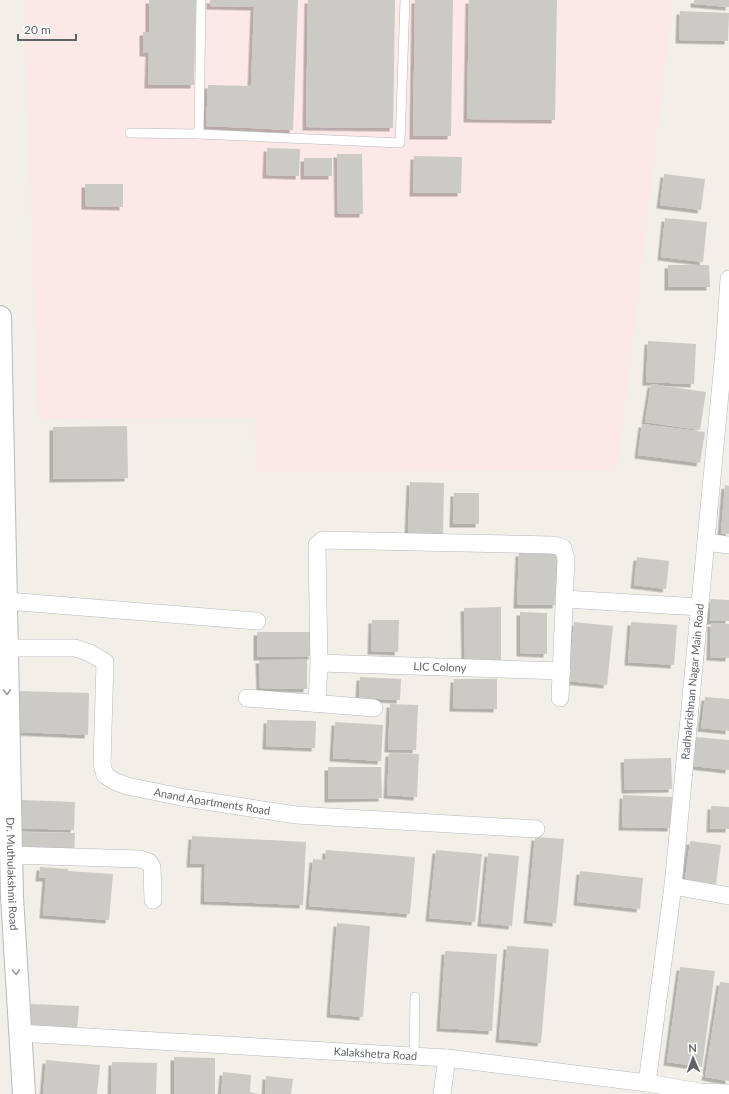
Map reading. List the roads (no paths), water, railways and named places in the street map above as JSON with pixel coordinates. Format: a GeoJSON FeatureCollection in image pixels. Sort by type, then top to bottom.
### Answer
{"type":"FeatureCollection","features":[{"type":"Feature","properties":{"kind":"main road","name":"Dr. Muthulakshmi Road"},"geometry":{"type":"LineString","coordinates":[[0,317],[12,897],[19,1033],[24,1094]]}},
{"type":"Feature","properties":{"kind":"street","name":"Radhakrishnan Nagar Main Road"},"geometry":{"type":"LineString","coordinates":[[647,1084],[673,886],[706,542],[727,352],[729,279]]}},
{"type":"Feature","properties":{"kind":"street"},"geometry":{"type":"LineString","coordinates":[[317,704],[319,663],[317,545],[323,540],[558,546],[563,548],[566,559],[560,698]]}},
{"type":"Feature","properties":{"kind":"street"},"geometry":{"type":"LineString","coordinates":[[706,542],[729,546]]}},
{"type":"Feature","properties":{"kind":"street"},"geometry":{"type":"LineString","coordinates":[[564,599],[700,607]]}},
{"type":"Feature","properties":{"kind":"street"},"geometry":{"type":"LineString","coordinates":[[7,601],[257,621]]}},
{"type":"Feature","properties":{"kind":"street","name":"Anand Apartments Road"},"geometry":{"type":"LineString","coordinates":[[6,648],[75,648],[90,653],[104,662],[102,764],[105,775],[127,786],[186,798],[296,815],[536,829]]}},
{"type":"Feature","properties":{"kind":"street","name":"LIC Colony"},"geometry":{"type":"LineString","coordinates":[[319,663],[562,670]]}},
{"type":"Feature","properties":{"kind":"street"},"geometry":{"type":"LineString","coordinates":[[247,698],[374,708]]}},
{"type":"Feature","properties":{"kind":"street"},"geometry":{"type":"LineString","coordinates":[[11,855],[140,859],[149,862],[152,867],[153,900]]}},
{"type":"Feature","properties":{"kind":"street"},"geometry":{"type":"LineString","coordinates":[[673,886],[729,896]]}},
{"type":"Feature","properties":{"kind":"street","name":"Kalakshetra Road"},"geometry":{"type":"LineString","coordinates":[[19,1033],[447,1058],[647,1084],[700,1093],[729,1093]]}},
{"type":"Feature","properties":{"kind":"street"},"geometry":{"type":"LineString","coordinates":[[442,1094],[447,1058]]}},
{"type":"Feature","properties":{"kind":"lane"},"geometry":{"type":"LineString","coordinates":[[199,134],[201,0]]}},
{"type":"Feature","properties":{"kind":"lane"},"geometry":{"type":"LineString","coordinates":[[130,133],[199,134],[400,143],[405,0]]}},
{"type":"Feature","properties":{"kind":"lane"},"geometry":{"type":"LineString","coordinates":[[414,1056],[415,997]]}}]}
